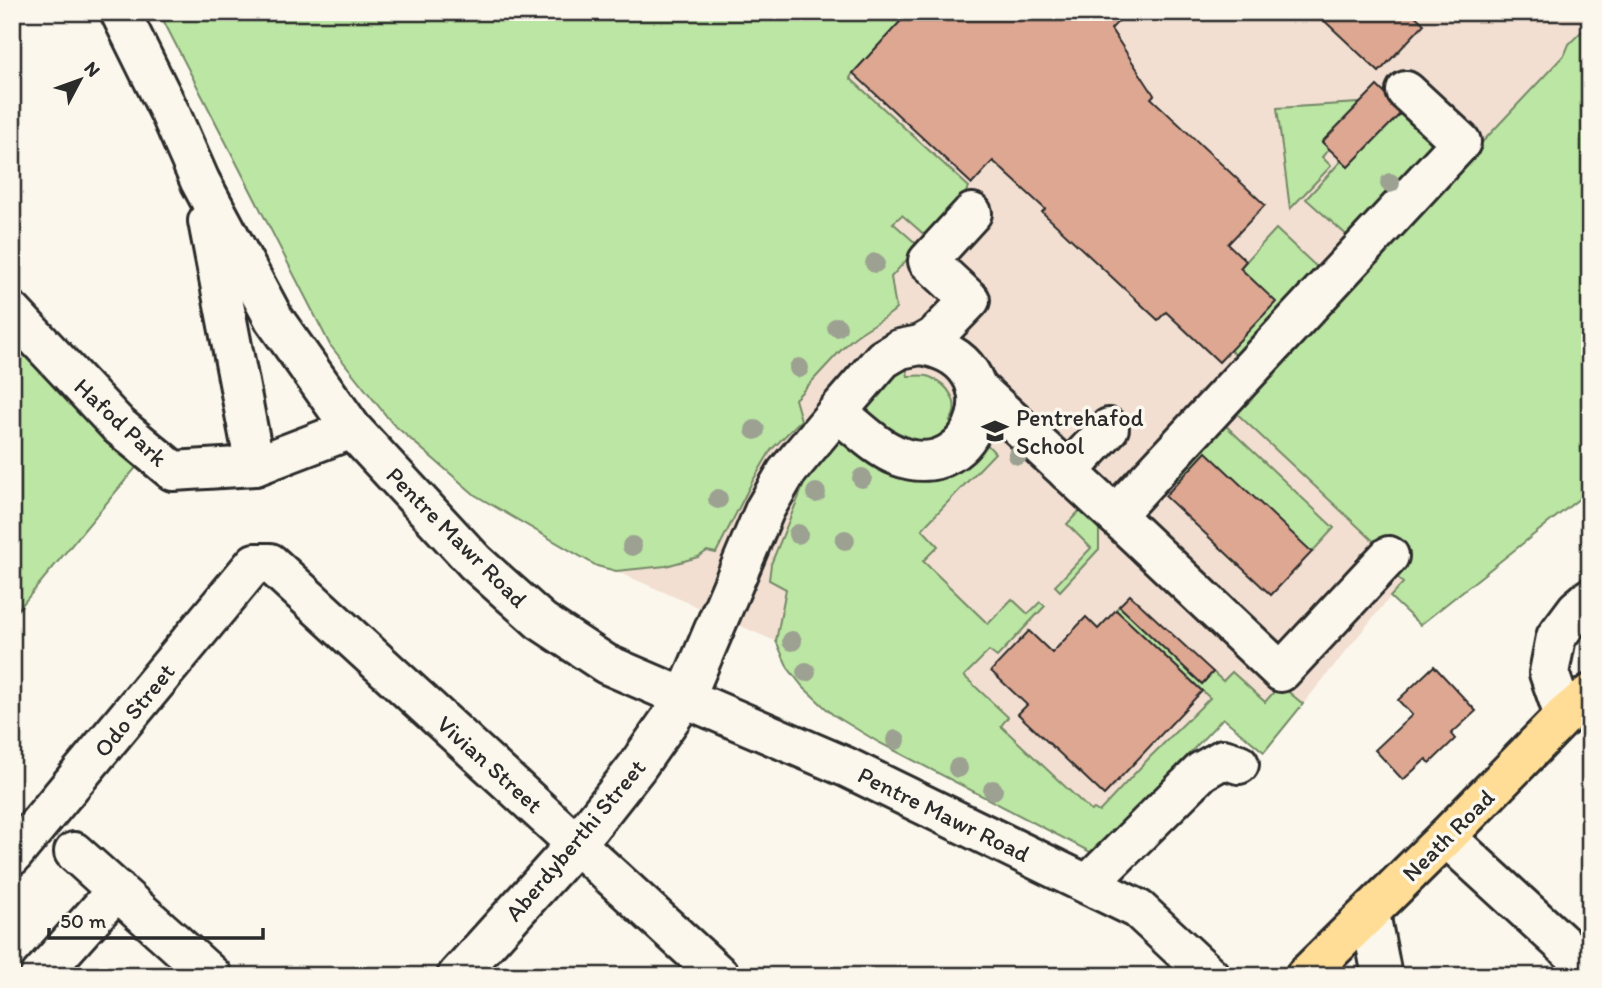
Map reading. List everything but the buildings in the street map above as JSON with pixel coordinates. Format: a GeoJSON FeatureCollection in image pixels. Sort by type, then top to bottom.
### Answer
{"type":"FeatureCollection","features":[{"type":"Feature","properties":{"kind":"main road","name":"Neath Road"},"geometry":{"type":"LineString","coordinates":[[1305,976],[1577,705]]}},
{"type":"Feature","properties":{"kind":"street","name":"Pentre Mawr Road"},"geometry":{"type":"LineString","coordinates":[[120,12],[200,181],[274,319],[352,429],[475,562],[541,621],[607,664],[846,767],[1138,909],[1210,976]]}},
{"type":"Feature","properties":{"kind":"street"},"geometry":{"type":"LineString","coordinates":[[1115,515],[1461,142],[1406,91]]}},
{"type":"Feature","properties":{"kind":"street"},"geometry":{"type":"LineString","coordinates":[[200,181],[255,466]]}},
{"type":"Feature","properties":{"kind":"street"},"geometry":{"type":"LineString","coordinates":[[920,345],[938,348],[955,356],[968,370],[976,387],[979,406],[975,424],[965,441],[951,453],[934,460],[915,461],[897,456],[837,412],[883,359],[900,349],[920,345],[934,337],[970,300],[928,261],[972,213]]}},
{"type":"Feature","properties":{"kind":"street","name":"Hafod Park"},"geometry":{"type":"LineString","coordinates":[[12,312],[119,426],[173,471],[255,466],[352,429]]}},
{"type":"Feature","properties":{"kind":"street"},"geometry":{"type":"LineString","coordinates":[[976,387],[1281,672],[1389,556]]}},
{"type":"Feature","properties":{"kind":"street","name":"Aberdyberthi Street"},"geometry":{"type":"LineString","coordinates":[[457,976],[578,843],[636,768],[685,698],[765,509],[786,473],[837,412]]}},
{"type":"Feature","properties":{"kind":"street"},"geometry":{"type":"LineString","coordinates":[[1068,472],[1109,428]]}},
{"type":"Feature","properties":{"kind":"street","name":"Vivian Street"},"geometry":{"type":"LineString","coordinates":[[255,563],[270,563],[720,976]]}},
{"type":"Feature","properties":{"kind":"street","name":"Odo Street"},"geometry":{"type":"LineString","coordinates":[[12,856],[255,563]]}},
{"type":"Feature","properties":{"kind":"street"},"geometry":{"type":"LineString","coordinates":[[1577,705],[1549,673],[1556,637],[1577,609],[1590,598]]}},
{"type":"Feature","properties":{"kind":"street"},"geometry":{"type":"LineString","coordinates":[[1088,884],[1202,771],[1223,759],[1239,764]]}},
{"type":"Feature","properties":{"kind":"street"},"geometry":{"type":"LineString","coordinates":[[1447,837],[1590,970]]}},
{"type":"Feature","properties":{"kind":"street"},"geometry":{"type":"LineString","coordinates":[[74,852],[117,890],[172,963],[212,976]]}},
{"type":"Feature","properties":{"kind":"street"},"geometry":{"type":"LineString","coordinates":[[40,976],[117,890]]}},
{"type":"Feature","properties":{"kind":"street"},"geometry":{"type":"LineString","coordinates":[[1370,913],[1382,976]]}},
{"type":"Feature","properties":{"kind":"shaded area","name":"Pentrehafod School"},"geometry":{"type":"Polygon","coordinates":[[[159,12],[1590,12],[1590,490],[1420,625],[1390,597],[1264,752],[1223,718],[1094,854],[878,742],[832,714],[803,687],[788,668],[775,641],[616,571],[597,566],[475,495],[409,440],[392,423],[330,345],[159,12]]]}},
{"type":"Feature","properties":{"kind":"green space"},"geometry":{"type":"Polygon","coordinates":[[[159,12],[909,12],[850,78],[969,187],[961,200],[927,237],[902,215],[893,223],[919,246],[891,277],[896,309],[850,341],[795,399],[801,420],[771,450],[716,553],[707,551],[698,557],[666,566],[616,571],[597,566],[475,495],[392,423],[330,345],[159,12]]]}},
{"type":"Feature","properties":{"kind":"green space"},"geometry":{"type":"Polygon","coordinates":[[[1590,23],[1590,490],[1420,625],[1390,597],[1403,583],[1390,570],[1396,562],[1232,409],[1565,54],[1569,44],[1590,23]]]}},
{"type":"Feature","properties":{"kind":"green space"},"geometry":{"type":"Polygon","coordinates":[[[1360,103],[1322,142],[1329,149],[1322,157],[1331,166],[1290,209],[1277,108],[1360,103]]]}},
{"type":"Feature","properties":{"kind":"green space"},"geometry":{"type":"Polygon","coordinates":[[[1403,111],[1432,139],[1426,159],[1350,238],[1306,199],[1341,161],[1348,167],[1403,111]]]}},
{"type":"Feature","properties":{"kind":"green space"},"geometry":{"type":"Polygon","coordinates":[[[1276,229],[1320,270],[1241,360],[1230,350],[1275,302],[1240,268],[1276,229]]]}},
{"type":"Feature","properties":{"kind":"green space"},"geometry":{"type":"Polygon","coordinates":[[[12,333],[143,459],[12,617],[12,333]]]}},
{"type":"Feature","properties":{"kind":"green space"},"geometry":{"type":"Polygon","coordinates":[[[906,367],[908,376],[922,375],[937,380],[954,401],[950,421],[959,426],[927,444],[883,427],[862,409],[896,372],[906,367]]]}},
{"type":"Feature","properties":{"kind":"green space"},"geometry":{"type":"Polygon","coordinates":[[[1224,424],[1334,528],[1312,552],[1174,478],[1224,424]]]}},
{"type":"Feature","properties":{"kind":"green space"},"geometry":{"type":"Polygon","coordinates":[[[849,428],[892,460],[983,440],[995,453],[922,529],[938,546],[923,561],[988,624],[1012,599],[1028,614],[1040,602],[1045,606],[997,657],[989,651],[964,676],[1008,717],[1001,726],[1091,811],[1094,809],[1099,812],[1210,698],[1116,610],[1119,606],[1202,684],[1213,672],[1223,681],[1232,672],[1265,702],[1280,685],[1303,704],[1264,752],[1223,718],[1094,854],[878,742],[832,714],[803,687],[788,668],[776,641],[786,589],[769,580],[771,564],[809,472],[849,428]]]}},
{"type":"Feature","properties":{"kind":"green space"},"geometry":{"type":"Polygon","coordinates":[[[1085,505],[1099,517],[1099,549],[1060,591],[1055,586],[1091,548],[1067,524],[1085,505]]]}},
{"type":"Feature","properties":{"kind":"place","name":"Pentrehafod School"},"geometry":{"type":"Point","coordinates":[995,431]}}]}
